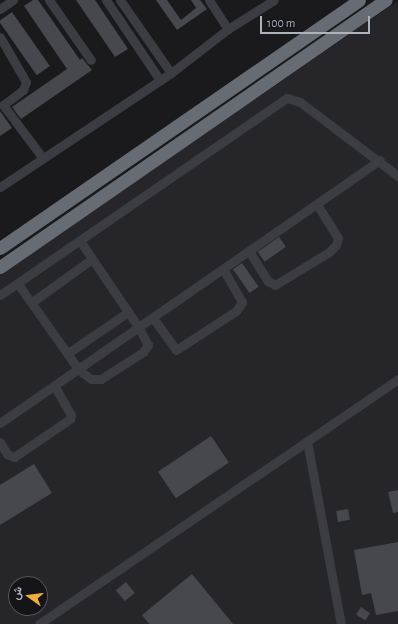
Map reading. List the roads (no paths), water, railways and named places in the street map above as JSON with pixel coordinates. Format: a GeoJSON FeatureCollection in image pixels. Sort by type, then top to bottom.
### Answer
{"type":"FeatureCollection","features":[{"type":"Feature","properties":{"kind":"highway"},"geometry":{"type":"LineString","coordinates":[[0,248],[359,0]]}},
{"type":"Feature","properties":{"kind":"highway"},"geometry":{"type":"LineString","coordinates":[[0,267],[386,0]]}},
{"type":"Feature","properties":{"kind":"street"},"geometry":{"type":"LineString","coordinates":[[0,9],[13,0]]}},
{"type":"Feature","properties":{"kind":"street"},"geometry":{"type":"LineString","coordinates":[[49,0],[91,60]]}},
{"type":"Feature","properties":{"kind":"street"},"geometry":{"type":"LineString","coordinates":[[106,0],[160,80]]}},
{"type":"Feature","properties":{"kind":"street"},"geometry":{"type":"LineString","coordinates":[[208,0],[228,29]]}},
{"type":"Feature","properties":{"kind":"street"},"geometry":{"type":"LineString","coordinates":[[0,187],[42,157],[171,73],[228,29],[274,0]]}},
{"type":"Feature","properties":{"kind":"street"},"geometry":{"type":"LineString","coordinates":[[122,1],[171,73]]}},
{"type":"Feature","properties":{"kind":"street"},"geometry":{"type":"LineString","coordinates":[[0,38],[26,82],[23,90],[2,106],[42,157]]}},
{"type":"Feature","properties":{"kind":"street"},"geometry":{"type":"LineString","coordinates":[[0,295],[287,98],[300,102],[380,160],[398,176]]}},
{"type":"Feature","properties":{"kind":"street"},"geometry":{"type":"LineString","coordinates":[[0,423],[79,370],[380,160]]}},
{"type":"Feature","properties":{"kind":"street"},"geometry":{"type":"LineString","coordinates":[[249,251],[268,281],[275,285],[329,252],[336,245],[338,238],[317,204]]}},
{"type":"Feature","properties":{"kind":"street"},"geometry":{"type":"LineString","coordinates":[[18,284],[79,370],[91,379],[101,379],[143,352],[148,345],[139,328],[80,241]]}},
{"type":"Feature","properties":{"kind":"street"},"geometry":{"type":"LineString","coordinates":[[32,302],[92,259]]}},
{"type":"Feature","properties":{"kind":"street"},"geometry":{"type":"LineString","coordinates":[[153,318],[176,350],[236,311],[242,302],[222,269]]}},
{"type":"Feature","properties":{"kind":"street"},"geometry":{"type":"LineString","coordinates":[[68,353],[128,312]]}},
{"type":"Feature","properties":{"kind":"street"},"geometry":{"type":"LineString","coordinates":[[39,624],[398,379]]}},
{"type":"Feature","properties":{"kind":"street"},"geometry":{"type":"LineString","coordinates":[[0,442],[7,454],[14,456],[70,419],[71,415],[54,386]]}},
{"type":"Feature","properties":{"kind":"street"},"geometry":{"type":"LineString","coordinates":[[307,441],[341,624]]}}]}
